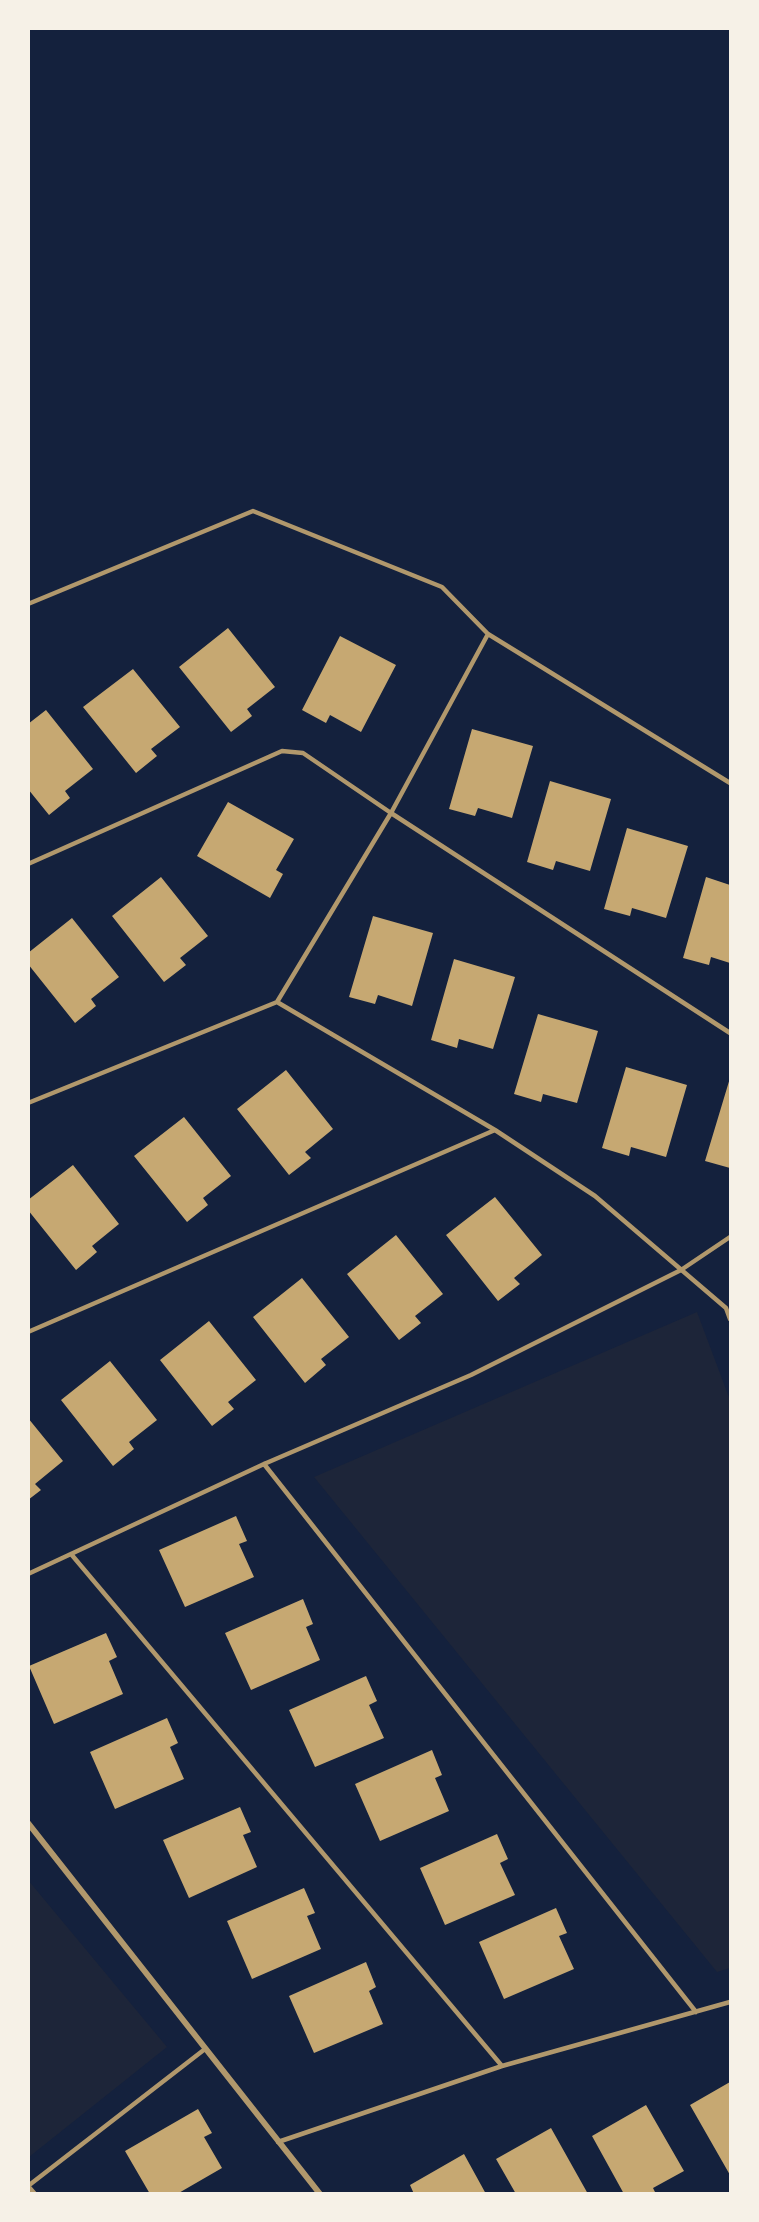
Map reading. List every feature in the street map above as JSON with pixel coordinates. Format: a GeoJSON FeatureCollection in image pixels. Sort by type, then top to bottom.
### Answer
{"type":"FeatureCollection","features":[{"type":"Feature","properties":{"kind":"street"},"geometry":{"type":"LineString","coordinates":[[28,1823],[320,2193]]}},
{"type":"Feature","properties":{"kind":"lane"},"geometry":{"type":"LineString","coordinates":[[28,604],[254,511],[442,587],[488,634],[730,783]]}},
{"type":"Feature","properties":{"kind":"lane"},"geometry":{"type":"LineString","coordinates":[[28,1102],[277,1002],[391,813],[488,634]]}},
{"type":"Feature","properties":{"kind":"lane"},"geometry":{"type":"LineString","coordinates":[[28,864],[282,751],[303,753],[391,813],[730,1033]]}},
{"type":"Feature","properties":{"kind":"lane"},"geometry":{"type":"LineString","coordinates":[[277,1002],[495,1130],[595,1196],[728,1307],[730,1319]]}},
{"type":"Feature","properties":{"kind":"lane"},"geometry":{"type":"LineString","coordinates":[[28,1332],[495,1130]]}},
{"type":"Feature","properties":{"kind":"lane"},"geometry":{"type":"LineString","coordinates":[[28,1574],[264,1464],[471,1375],[681,1270],[730,1237]]}},
{"type":"Feature","properties":{"kind":"lane"},"geometry":{"type":"LineString","coordinates":[[264,1464],[696,2012]]}},
{"type":"Feature","properties":{"kind":"lane"},"geometry":{"type":"LineString","coordinates":[[71,1554],[502,2066]]}},
{"type":"Feature","properties":{"kind":"lane"},"geometry":{"type":"LineString","coordinates":[[278,2142],[502,2066],[730,2002]]}},
{"type":"Feature","properties":{"kind":"lane"},"geometry":{"type":"LineString","coordinates":[[35,2193],[28,2186],[205,2049]]}},
{"type":"Feature","properties":{"kind":"shaded area"},"geometry":{"type":"Polygon","coordinates":[[[697,1312],[730,1400],[730,1968],[717,1972],[314,1477],[697,1312]]]}},
{"type":"Feature","properties":{"kind":"shaded area"},"geometry":{"type":"Polygon","coordinates":[[[28,1880],[167,2047],[29,2157],[28,2157],[28,1880]]]}},
{"type":"Feature","properties":{"kind":"building"},"geometry":{"type":"Polygon","coordinates":[[[228,628],[275,687],[247,709],[252,716],[231,732],[179,667],[228,628]]]}},
{"type":"Feature","properties":{"kind":"building"},"geometry":{"type":"Polygon","coordinates":[[[340,636],[396,665],[361,732],[330,715],[326,723],[302,710],[340,636]]]}},
{"type":"Feature","properties":{"kind":"building"},"geometry":{"type":"Polygon","coordinates":[[[133,669],[180,727],[151,749],[157,756],[136,773],[83,707],[133,669]]]}},
{"type":"Feature","properties":{"kind":"building"},"geometry":{"type":"Polygon","coordinates":[[[46,710],[93,769],[65,791],[70,798],[49,815],[28,789],[28,724],[46,710]]]}},
{"type":"Feature","properties":{"kind":"building"},"geometry":{"type":"Polygon","coordinates":[[[472,729],[533,746],[512,818],[478,808],[475,816],[449,809],[472,729]]]}},
{"type":"Feature","properties":{"kind":"building"},"geometry":{"type":"Polygon","coordinates":[[[550,781],[611,799],[590,871],[556,861],[553,870],[527,862],[550,781]]]}},
{"type":"Feature","properties":{"kind":"building"},"geometry":{"type":"Polygon","coordinates":[[[228,802],[294,839],[276,870],[283,874],[270,898],[197,856],[228,802]]]}},
{"type":"Feature","properties":{"kind":"building"},"geometry":{"type":"Polygon","coordinates":[[[627,828],[688,846],[666,918],[632,908],[630,916],[604,909],[627,828]]]}},
{"type":"Feature","properties":{"kind":"building"},"geometry":{"type":"Polygon","coordinates":[[[161,877],[208,936],[180,958],[186,965],[164,982],[112,916],[161,877]]]}},
{"type":"Feature","properties":{"kind":"building"},"geometry":{"type":"Polygon","coordinates":[[[706,877],[730,885],[730,963],[711,957],[709,965],[683,958],[706,877]]]}},
{"type":"Feature","properties":{"kind":"building"},"geometry":{"type":"Polygon","coordinates":[[[373,916],[433,933],[412,1006],[378,995],[375,1004],[349,997],[373,916]]]}},
{"type":"Feature","properties":{"kind":"building"},"geometry":{"type":"Polygon","coordinates":[[[72,918],[119,977],[91,999],[96,1006],[75,1023],[28,964],[28,953],[72,918]]]}},
{"type":"Feature","properties":{"kind":"building"},"geometry":{"type":"Polygon","coordinates":[[[454,959],[515,977],[493,1049],[459,1039],[457,1048],[431,1040],[454,959]]]}},
{"type":"Feature","properties":{"kind":"building"},"geometry":{"type":"Polygon","coordinates":[[[538,1014],[598,1031],[577,1103],[543,1094],[541,1102],[514,1094],[538,1014]]]}},
{"type":"Feature","properties":{"kind":"building"},"geometry":{"type":"Polygon","coordinates":[[[626,1067],[687,1085],[666,1157],[631,1147],[629,1156],[602,1148],[626,1067]]]}},
{"type":"Feature","properties":{"kind":"building"},"geometry":{"type":"Polygon","coordinates":[[[286,1070],[333,1129],[305,1152],[311,1158],[289,1175],[237,1109],[286,1070]]]}},
{"type":"Feature","properties":{"kind":"building"},"geometry":{"type":"Polygon","coordinates":[[[730,1078],[730,1168],[705,1161],[730,1078]]]}},
{"type":"Feature","properties":{"kind":"building"},"geometry":{"type":"Polygon","coordinates":[[[184,1117],[231,1176],[203,1198],[208,1205],[187,1222],[134,1156],[184,1117]]]}},
{"type":"Feature","properties":{"kind":"building"},"geometry":{"type":"Polygon","coordinates":[[[73,1165],[119,1224],[92,1246],[97,1252],[76,1270],[28,1210],[28,1200],[73,1165]]]}},
{"type":"Feature","properties":{"kind":"building"},"geometry":{"type":"Polygon","coordinates":[[[495,1197],[542,1255],[514,1278],[520,1284],[498,1301],[446,1235],[495,1197]]]}},
{"type":"Feature","properties":{"kind":"building"},"geometry":{"type":"Polygon","coordinates":[[[396,1235],[443,1294],[415,1316],[421,1323],[399,1340],[347,1274],[396,1235]]]}},
{"type":"Feature","properties":{"kind":"building"},"geometry":{"type":"Polygon","coordinates":[[[302,1278],[349,1337],[321,1359],[326,1365],[305,1383],[253,1317],[302,1278]]]}},
{"type":"Feature","properties":{"kind":"building"},"geometry":{"type":"Polygon","coordinates":[[[209,1321],[256,1380],[228,1402],[234,1409],[212,1426],[160,1360],[209,1321]]]}},
{"type":"Feature","properties":{"kind":"building"},"geometry":{"type":"Polygon","coordinates":[[[110,1361],[157,1420],[129,1442],[134,1449],[113,1466],[61,1400],[110,1361]]]}},
{"type":"Feature","properties":{"kind":"building"},"geometry":{"type":"Polygon","coordinates":[[[28,1418],[63,1461],[35,1484],[41,1490],[28,1500],[28,1418]]]}},
{"type":"Feature","properties":{"kind":"building"},"geometry":{"type":"Polygon","coordinates":[[[236,1516],[247,1541],[239,1544],[254,1577],[185,1607],[159,1550],[236,1516]]]}},
{"type":"Feature","properties":{"kind":"building"},"geometry":{"type":"Polygon","coordinates":[[[303,1599],[313,1624],[306,1627],[320,1660],[251,1690],[225,1633],[303,1599]]]}},
{"type":"Feature","properties":{"kind":"building"},"geometry":{"type":"Polygon","coordinates":[[[106,1633],[117,1657],[109,1661],[123,1694],[54,1724],[29,1666],[106,1633]]]}},
{"type":"Feature","properties":{"kind":"building"},"geometry":{"type":"Polygon","coordinates":[[[366,1676],[377,1701],[369,1705],[384,1738],[315,1767],[289,1710],[366,1676]]]}},
{"type":"Feature","properties":{"kind":"building"},"geometry":{"type":"Polygon","coordinates":[[[167,1718],[178,1743],[170,1747],[184,1779],[115,1809],[90,1752],[167,1718]]]}},
{"type":"Feature","properties":{"kind":"building"},"geometry":{"type":"Polygon","coordinates":[[[432,1750],[442,1775],[435,1778],[449,1811],[380,1841],[355,1784],[432,1750]]]}},
{"type":"Feature","properties":{"kind":"building"},"geometry":{"type":"Polygon","coordinates":[[[240,1807],[251,1832],[243,1835],[257,1867],[189,1898],[163,1840],[240,1807]]]}},
{"type":"Feature","properties":{"kind":"building"},"geometry":{"type":"Polygon","coordinates":[[[497,1834],[508,1859],[500,1863],[515,1895],[445,1925],[420,1868],[497,1834]]]}},
{"type":"Feature","properties":{"kind":"building"},"geometry":{"type":"Polygon","coordinates":[[[304,1888],[315,1913],[307,1916],[321,1949],[252,1979],[227,1921],[304,1888]]]}},
{"type":"Feature","properties":{"kind":"building"},"geometry":{"type":"Polygon","coordinates":[[[556,1908],[567,1933],[559,1936],[574,1969],[504,1999],[479,1942],[556,1908]]]}},
{"type":"Feature","properties":{"kind":"building"},"geometry":{"type":"Polygon","coordinates":[[[366,1962],[376,1987],[369,1991],[383,2024],[314,2053],[289,1996],[366,1962]]]}},
{"type":"Feature","properties":{"kind":"building"},"geometry":{"type":"Polygon","coordinates":[[[730,2082],[730,2175],[690,2105],[730,2082]]]}},
{"type":"Feature","properties":{"kind":"building"},"geometry":{"type":"Polygon","coordinates":[[[646,2105],[684,2171],[653,2188],[656,2194],[624,2194],[592,2136],[646,2105]]]}},
{"type":"Feature","properties":{"kind":"building"},"geometry":{"type":"Polygon","coordinates":[[[198,2109],[212,2133],[204,2137],[222,2168],[177,2194],[150,2194],[125,2151],[198,2109]]]}},
{"type":"Feature","properties":{"kind":"building"},"geometry":{"type":"Polygon","coordinates":[[[551,2128],[588,2194],[516,2194],[496,2159],[551,2128]]]}},
{"type":"Feature","properties":{"kind":"building"},"geometry":{"type":"Polygon","coordinates":[[[464,2154],[486,2194],[414,2194],[410,2185],[464,2154]]]}}]}
